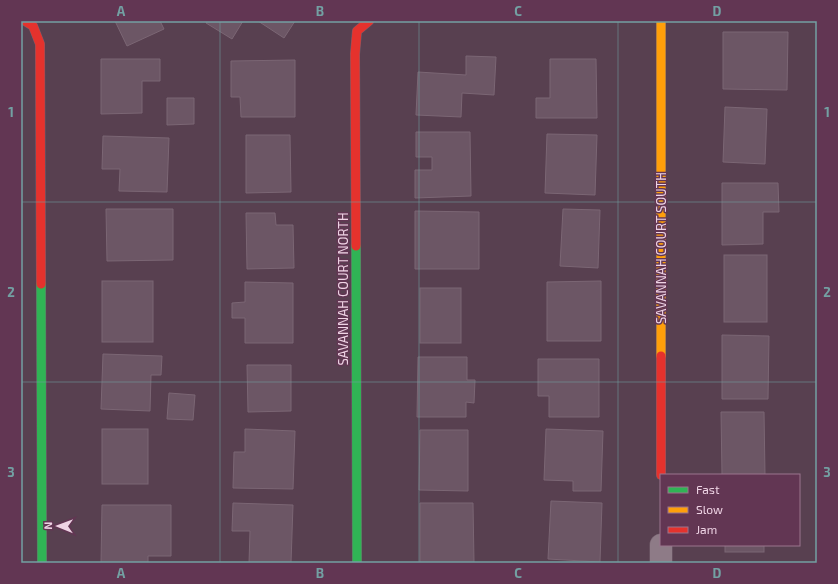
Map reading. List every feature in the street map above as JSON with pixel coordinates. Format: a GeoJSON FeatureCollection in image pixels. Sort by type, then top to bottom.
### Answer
{"type":"FeatureCollection","features":[{"type":"Feature","properties":{"kind":"street"},"geometry":{"type":"LineString","coordinates":[[24,21],[33,26],[40,44],[42,563]]}},
{"type":"Feature","properties":{"kind":"street","name":"SAVANNAH COURT NORTH"},"geometry":{"type":"LineString","coordinates":[[357,563],[355,54],[357,31],[369,21]]}},
{"type":"Feature","properties":{"kind":"street","name":"SAVANNAH COURT SOUTH"},"geometry":{"type":"LineString","coordinates":[[661,21],[661,474]]}},
{"type":"Feature","properties":{"kind":"street"},"geometry":{"type":"LineString","coordinates":[[661,546],[661,563]]}},
{"type":"Feature","properties":{"kind":"building"},"geometry":{"type":"Polygon","coordinates":[[[115,21],[160,21],[164,29],[127,46],[115,21]]]}},
{"type":"Feature","properties":{"kind":"building"},"geometry":{"type":"Polygon","coordinates":[[[207,21],[243,21],[232,39],[206,23],[207,21]]]}},
{"type":"Feature","properties":{"kind":"building"},"geometry":{"type":"Polygon","coordinates":[[[258,21],[295,21],[284,38],[258,21]]]}},
{"type":"Feature","properties":{"kind":"building"},"geometry":{"type":"Polygon","coordinates":[[[723,32],[788,32],[787,90],[723,89],[723,32]]]}},
{"type":"Feature","properties":{"kind":"building"},"geometry":{"type":"Polygon","coordinates":[[[466,56],[496,57],[494,95],[462,93],[461,117],[416,115],[418,72],[466,75],[466,56]]]}},
{"type":"Feature","properties":{"kind":"building"},"geometry":{"type":"Polygon","coordinates":[[[101,59],[160,59],[160,81],[142,81],[142,113],[101,114],[101,59]]]}},
{"type":"Feature","properties":{"kind":"building"},"geometry":{"type":"Polygon","coordinates":[[[550,59],[596,59],[597,118],[536,118],[536,98],[550,98],[550,59]]]}},
{"type":"Feature","properties":{"kind":"building"},"geometry":{"type":"Polygon","coordinates":[[[295,60],[295,117],[241,117],[240,97],[231,97],[231,61],[295,60]]]}},
{"type":"Feature","properties":{"kind":"building"},"geometry":{"type":"Polygon","coordinates":[[[167,98],[194,98],[194,124],[167,125],[167,98]]]}},
{"type":"Feature","properties":{"kind":"building"},"geometry":{"type":"Polygon","coordinates":[[[725,107],[767,109],[765,164],[723,162],[725,107]]]}},
{"type":"Feature","properties":{"kind":"building"},"geometry":{"type":"Polygon","coordinates":[[[416,132],[470,132],[471,196],[415,198],[415,170],[432,170],[432,157],[416,157],[416,132]]]}},
{"type":"Feature","properties":{"kind":"building"},"geometry":{"type":"Polygon","coordinates":[[[547,134],[597,135],[595,195],[545,193],[547,134]]]}},
{"type":"Feature","properties":{"kind":"building"},"geometry":{"type":"Polygon","coordinates":[[[246,135],[290,135],[291,192],[246,193],[246,135]]]}},
{"type":"Feature","properties":{"kind":"building"},"geometry":{"type":"Polygon","coordinates":[[[103,136],[169,138],[167,192],[119,191],[120,169],[102,169],[103,136]]]}},
{"type":"Feature","properties":{"kind":"building"},"geometry":{"type":"Polygon","coordinates":[[[722,183],[778,183],[779,212],[763,212],[763,244],[722,245],[722,183]]]}},
{"type":"Feature","properties":{"kind":"building"},"geometry":{"type":"Polygon","coordinates":[[[106,209],[173,209],[173,260],[107,261],[106,209]]]}},
{"type":"Feature","properties":{"kind":"building"},"geometry":{"type":"Polygon","coordinates":[[[563,209],[600,210],[598,268],[560,266],[563,209]]]}},
{"type":"Feature","properties":{"kind":"building"},"geometry":{"type":"Polygon","coordinates":[[[415,211],[479,212],[479,269],[415,269],[415,211]]]}},
{"type":"Feature","properties":{"kind":"building"},"geometry":{"type":"Polygon","coordinates":[[[246,213],[275,213],[276,225],[293,225],[294,268],[247,269],[246,213]]]}},
{"type":"Feature","properties":{"kind":"building"},"geometry":{"type":"Polygon","coordinates":[[[724,255],[767,255],[767,322],[724,322],[724,255]]]}},
{"type":"Feature","properties":{"kind":"building"},"geometry":{"type":"Polygon","coordinates":[[[102,281],[153,281],[153,342],[102,342],[102,281]]]}},
{"type":"Feature","properties":{"kind":"building"},"geometry":{"type":"Polygon","coordinates":[[[601,281],[601,341],[547,341],[547,282],[601,281]]]}},
{"type":"Feature","properties":{"kind":"building"},"geometry":{"type":"Polygon","coordinates":[[[245,282],[293,283],[293,343],[245,343],[245,318],[232,318],[232,303],[245,302],[245,282]]]}},
{"type":"Feature","properties":{"kind":"building"},"geometry":{"type":"Polygon","coordinates":[[[420,288],[461,288],[461,343],[420,343],[420,288]]]}},
{"type":"Feature","properties":{"kind":"building"},"geometry":{"type":"Polygon","coordinates":[[[722,335],[769,336],[768,399],[722,399],[722,335]]]}},
{"type":"Feature","properties":{"kind":"building"},"geometry":{"type":"Polygon","coordinates":[[[103,354],[162,356],[161,375],[151,375],[150,411],[101,409],[103,354]]]}},
{"type":"Feature","properties":{"kind":"building"},"geometry":{"type":"Polygon","coordinates":[[[418,357],[467,357],[467,380],[475,380],[474,403],[466,402],[466,417],[417,417],[418,357]]]}},
{"type":"Feature","properties":{"kind":"building"},"geometry":{"type":"Polygon","coordinates":[[[538,359],[599,359],[599,417],[549,417],[549,396],[538,396],[538,359]]]}},
{"type":"Feature","properties":{"kind":"building"},"geometry":{"type":"Polygon","coordinates":[[[247,365],[291,365],[291,411],[248,412],[247,365]]]}},
{"type":"Feature","properties":{"kind":"building"},"geometry":{"type":"Polygon","coordinates":[[[169,393],[195,395],[193,420],[167,419],[169,393]]]}},
{"type":"Feature","properties":{"kind":"building"},"geometry":{"type":"Polygon","coordinates":[[[721,412],[764,412],[765,474],[722,474],[721,412]]]}},
{"type":"Feature","properties":{"kind":"building"},"geometry":{"type":"Polygon","coordinates":[[[102,429],[148,429],[148,484],[102,484],[102,429]]]}},
{"type":"Feature","properties":{"kind":"building"},"geometry":{"type":"Polygon","coordinates":[[[245,429],[295,431],[293,489],[233,488],[234,452],[245,452],[245,429]]]}},
{"type":"Feature","properties":{"kind":"building"},"geometry":{"type":"Polygon","coordinates":[[[546,429],[603,431],[601,491],[573,491],[573,481],[544,480],[546,429]]]}},
{"type":"Feature","properties":{"kind":"building"},"geometry":{"type":"Polygon","coordinates":[[[420,430],[468,430],[468,491],[419,490],[420,430]]]}},
{"type":"Feature","properties":{"kind":"building"},"geometry":{"type":"Polygon","coordinates":[[[551,501],[602,503],[600,562],[548,559],[551,501]]]}},
{"type":"Feature","properties":{"kind":"building"},"geometry":{"type":"Polygon","coordinates":[[[233,503],[293,505],[291,563],[249,563],[250,531],[232,531],[233,503]]]}},
{"type":"Feature","properties":{"kind":"building"},"geometry":{"type":"Polygon","coordinates":[[[420,503],[473,503],[474,563],[420,563],[420,503]]]}},
{"type":"Feature","properties":{"kind":"building"},"geometry":{"type":"Polygon","coordinates":[[[102,505],[171,505],[171,556],[148,556],[148,563],[101,563],[102,505]]]}},
{"type":"Feature","properties":{"kind":"building"},"geometry":{"type":"Polygon","coordinates":[[[725,546],[764,546],[764,552],[725,552],[725,546]]]}},
{"type":"Feature","properties":{"kind":"traffic: fast"},"geometry":{"type":"LineString","coordinates":[[356,246],[357,563]]}},
{"type":"Feature","properties":{"kind":"traffic: fast"},"geometry":{"type":"LineString","coordinates":[[41,284],[42,563]]}},
{"type":"Feature","properties":{"kind":"traffic: slow"},"geometry":{"type":"LineString","coordinates":[[661,21],[661,356]]}},
{"type":"Feature","properties":{"kind":"traffic: jam"},"geometry":{"type":"LineString","coordinates":[[25,21],[33,26],[40,44],[41,284]]}},
{"type":"Feature","properties":{"kind":"traffic: jam"},"geometry":{"type":"LineString","coordinates":[[356,246],[355,54],[357,31],[369,21]]}},
{"type":"Feature","properties":{"kind":"traffic: jam"},"geometry":{"type":"LineString","coordinates":[[661,356],[661,474]]}}]}
